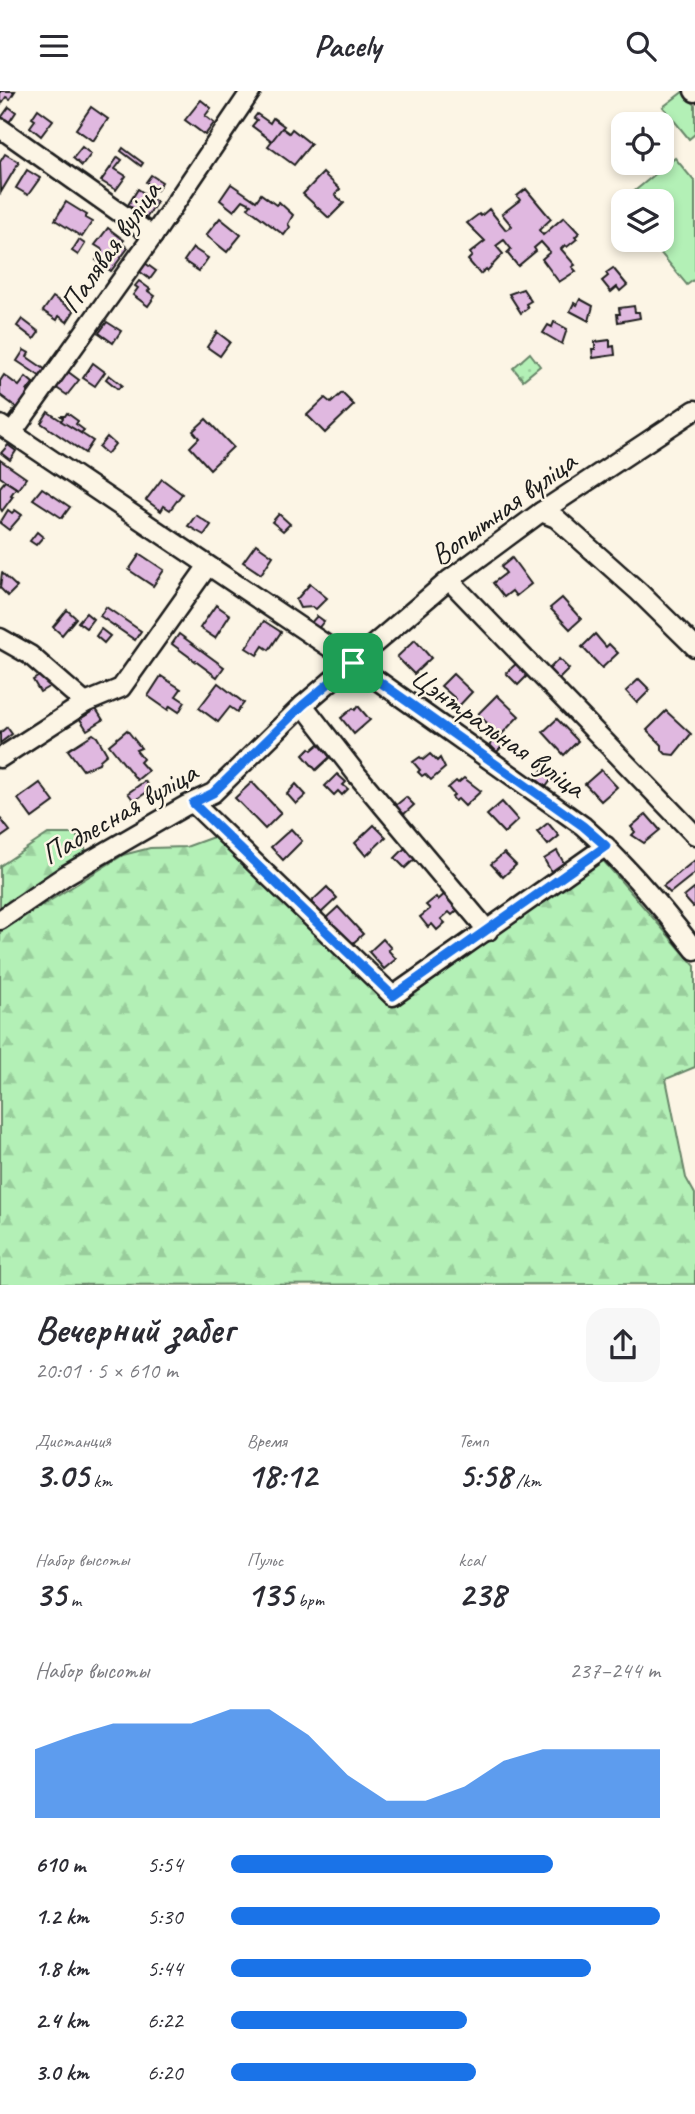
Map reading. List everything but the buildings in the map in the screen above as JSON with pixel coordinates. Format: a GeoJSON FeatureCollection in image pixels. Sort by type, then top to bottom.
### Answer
{"type":"FeatureCollection","features":[{"type":"Feature","properties":{"kind":"street","name":"Палявая вуліца"},"geometry":{"type":"LineString","coordinates":[[6,429],[153,236],[251,91]]}},
{"type":"Feature","properties":{"kind":"street"},"geometry":{"type":"LineString","coordinates":[[0,128],[153,236]]}},
{"type":"Feature","properties":{"kind":"street","name":"Вопытная вуліца"},"geometry":{"type":"LineString","coordinates":[[353,663],[449,580],[541,512],[695,410]]}},
{"type":"Feature","properties":{"kind":"street","name":"Цэнтральная вуліца"},"geometry":{"type":"LineString","coordinates":[[6,429],[353,663],[583,826],[606,846],[669,916],[695,950]]}},
{"type":"Feature","properties":{"kind":"street"},"geometry":{"type":"LineString","coordinates":[[541,512],[556,518],[639,592],[695,647]]}},
{"type":"Feature","properties":{"kind":"street"},"geometry":{"type":"LineString","coordinates":[[0,758],[85,703],[121,688],[207,567]]}},
{"type":"Feature","properties":{"kind":"street"},"geometry":{"type":"LineString","coordinates":[[449,580],[695,835]]}},
{"type":"Feature","properties":{"kind":"street"},"geometry":{"type":"LineString","coordinates":[[0,638],[30,655],[85,703]]}},
{"type":"Feature","properties":{"kind":"street","name":"Падлесная вуліца"},"geometry":{"type":"LineString","coordinates":[[0,920],[66,875],[213,793],[303,705],[353,663]]}},
{"type":"Feature","properties":{"kind":"street"},"geometry":{"type":"LineString","coordinates":[[303,705],[358,776],[488,931]]}},
{"type":"Feature","properties":{"kind":"street"},"geometry":{"type":"LineString","coordinates":[[193,803],[393,996],[606,846]]}},
{"type":"Feature","properties":{"kind":"green space"},"geometry":{"type":"Polygon","coordinates":[[[684,91],[695,105],[695,134],[689,139],[674,121],[674,112],[667,112],[663,107],[684,91]]]}},
{"type":"Feature","properties":{"kind":"green space"},"geometry":{"type":"Polygon","coordinates":[[[674,159],[695,182],[695,279],[687,285],[660,252],[674,252],[674,189],[637,189],[654,175],[674,175],[674,159]]]}},
{"type":"Feature","properties":{"kind":"green space"},"geometry":{"type":"Polygon","coordinates":[[[530,353],[540,366],[523,380],[513,368],[530,353]]]}},
{"type":"Feature","properties":{"kind":"green space"},"geometry":{"type":"Polygon","coordinates":[[[48,834],[75,834],[90,856],[0,913],[0,866],[48,834]]]}},
{"type":"Feature","properties":{"kind":"green space"},"geometry":{"type":"Polygon","coordinates":[[[216,836],[393,1001],[600,857],[695,966],[695,1067],[666,1079],[686,1178],[695,1194],[695,1284],[0,1285],[0,932],[123,855],[150,848],[186,847],[216,836]]]}},
{"type":"Feature","properties":{"kind":"route"},"geometry":{"type":"LineString","coordinates":[[353,663],[583,826],[606,846],[393,996],[193,803],[213,793],[303,705],[353,663]]}}]}
